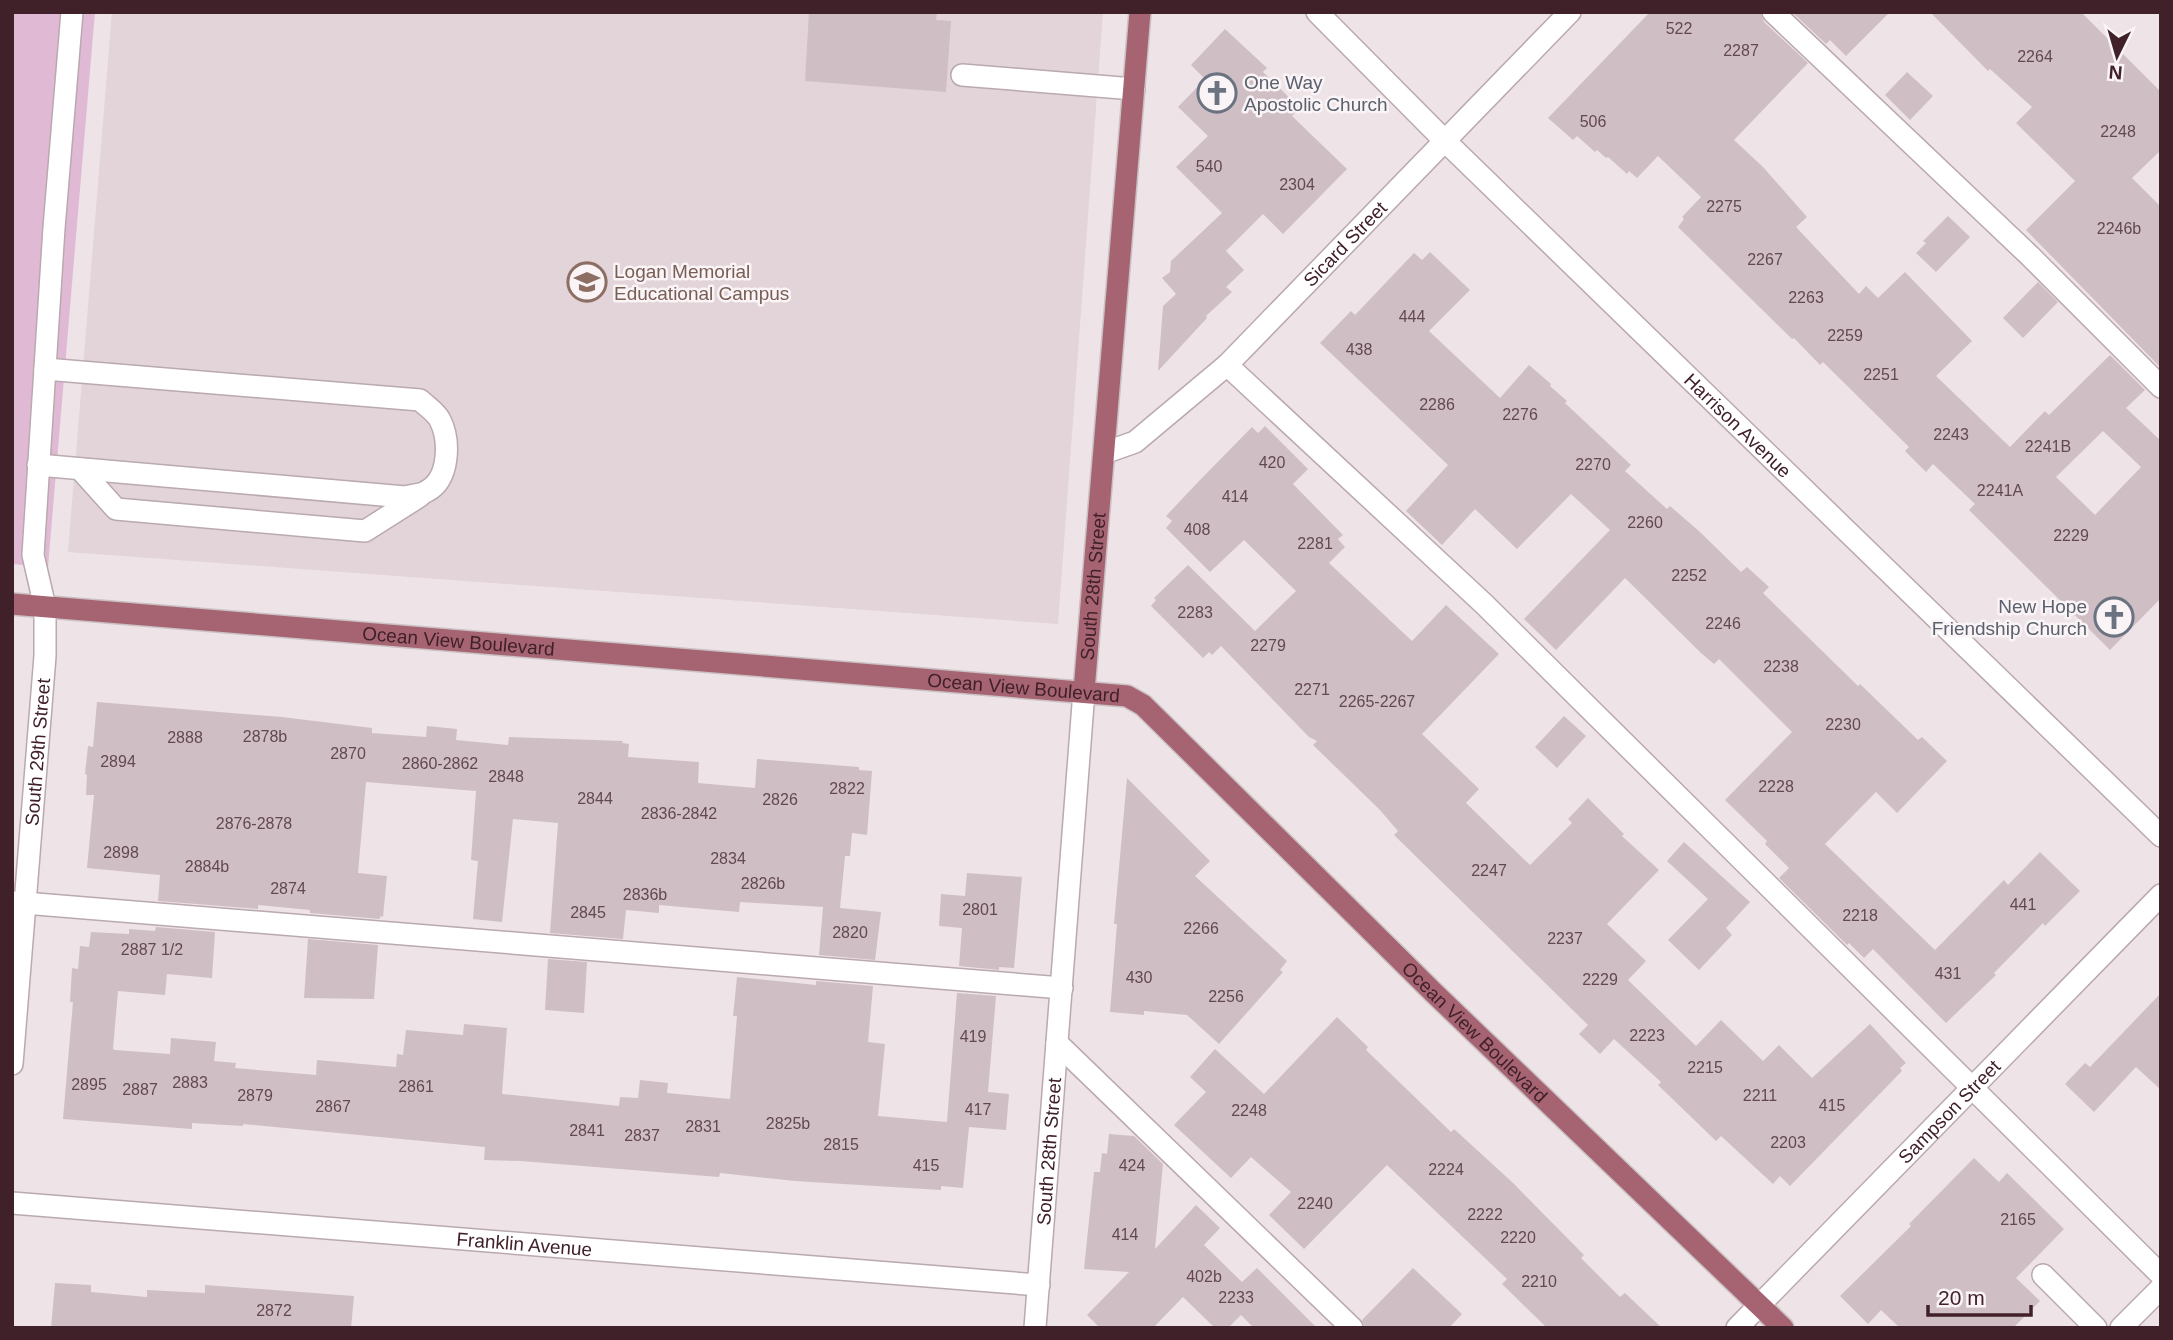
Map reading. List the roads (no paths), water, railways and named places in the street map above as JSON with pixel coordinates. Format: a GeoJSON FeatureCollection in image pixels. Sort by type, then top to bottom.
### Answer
{"type":"FeatureCollection","features":[{"type":"Feature","properties":{"kind":"main road","name":"South 28th Street"},"geometry":{"type":"LineString","coordinates":[[1084,691],[1140,12]]}},
{"type":"Feature","properties":{"kind":"main road","name":"Ocean View Boulevard"},"geometry":{"type":"LineString","coordinates":[[12,604],[1127,696],[1143,705],[1434,993],[1783,1328]]}},
{"type":"Feature","properties":{"kind":"street","name":"South 29th Street"},"geometry":{"type":"LineString","coordinates":[[12,1064],[18,903],[45,656],[45,607],[33,555],[72,12]]}},
{"type":"Feature","properties":{"kind":"street","name":"Harrison Avenue"},"geometry":{"type":"LineString","coordinates":[[1317,12],[1445,141],[2161,836]]}},
{"type":"Feature","properties":{"kind":"street","name":"Sicard Street"},"geometry":{"type":"LineString","coordinates":[[1104,453],[1135,442],[1227,365],[1570,12]]}},
{"type":"Feature","properties":{"kind":"street"},"geometry":{"type":"LineString","coordinates":[[1773,12],[2030,256],[2161,387]]}},
{"type":"Feature","properties":{"kind":"street"},"geometry":{"type":"LineString","coordinates":[[962,75],[1133,89]]}},
{"type":"Feature","properties":{"kind":"street"},"geometry":{"type":"LineString","coordinates":[[1227,365],[1484,604],[2161,1275]]}},
{"type":"Feature","properties":{"kind":"street"},"geometry":{"type":"LineString","coordinates":[[45,369],[420,400],[439,418],[445,438],[446,462],[438,481],[365,531],[116,509],[79,469]]}},
{"type":"Feature","properties":{"kind":"street"},"geometry":{"type":"LineString","coordinates":[[38,465],[405,497],[427,491]]}},
{"type":"Feature","properties":{"kind":"street","name":"South 28th Street"},"geometry":{"type":"LineString","coordinates":[[1035,1328],[1084,691]]}},
{"type":"Feature","properties":{"kind":"street","name":"Sampson Street"},"geometry":{"type":"LineString","coordinates":[[1737,1328],[2161,895]]}},
{"type":"Feature","properties":{"kind":"street"},"geometry":{"type":"LineString","coordinates":[[18,903],[1062,988]]}},
{"type":"Feature","properties":{"kind":"street"},"geometry":{"type":"LineString","coordinates":[[1057,1043],[1352,1328]]}},
{"type":"Feature","properties":{"kind":"street","name":"Franklin Avenue"},"geometry":{"type":"LineString","coordinates":[[12,1203],[1039,1285]]}},
{"type":"Feature","properties":{"kind":"street"},"geometry":{"type":"LineString","coordinates":[[2043,1275],[2096,1328]]}},
{"type":"Feature","properties":{"kind":"street"},"geometry":{"type":"LineString","coordinates":[[2121,1328],[2161,1287]]}},
{"type":"Feature","properties":{"kind":"place","name":"One Way Apostolic Church"},"geometry":{"type":"Point","coordinates":[1217,93]}},
{"type":"Feature","properties":{"kind":"place","name":"Logan Memorial Educational Campus"},"geometry":{"type":"Point","coordinates":[587,282]}},
{"type":"Feature","properties":{"kind":"place","name":"New Hope Friendship Church"},"geometry":{"type":"Point","coordinates":[2114,617]}}]}
